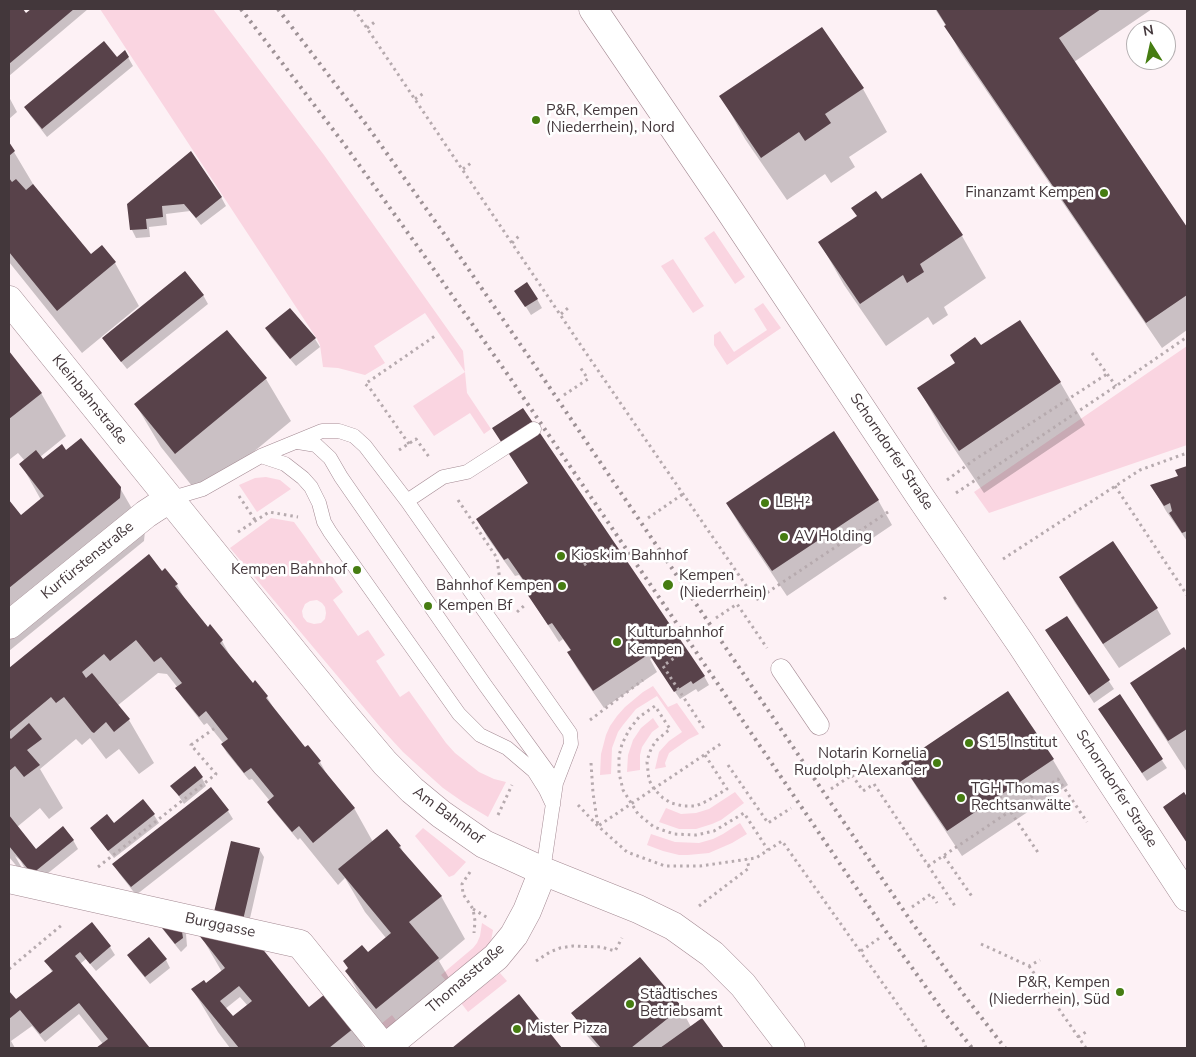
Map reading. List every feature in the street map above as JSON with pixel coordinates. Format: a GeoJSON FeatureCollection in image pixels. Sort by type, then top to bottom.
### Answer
{"type":"FeatureCollection","features":[{"type":"Feature","properties":{"kind":"street","name":"Schorndorfer Straße"},"geometry":{"type":"LineString","coordinates":[[593,9],[1026,651],[1187,897]]}},
{"type":"Feature","properties":{"kind":"street","name":"Kleinbahnstraße"},"geometry":{"type":"LineString","coordinates":[[9,300],[169,499]]}},
{"type":"Feature","properties":{"kind":"street","name":"Am Bahnhof"},"geometry":{"type":"LineString","coordinates":[[169,499],[385,763],[412,790],[441,814],[484,844],[543,871],[638,909],[673,926],[712,954],[743,985],[791,1048]]}},
{"type":"Feature","properties":{"kind":"street","name":"Kurfürstenstraße"},"geometry":{"type":"LineString","coordinates":[[9,625],[146,514],[169,499]]}},
{"type":"Feature","properties":{"kind":"street"},"geometry":{"type":"LineString","coordinates":[[781,669],[819,725]]}},
{"type":"Feature","properties":{"kind":"street","name":"Thomasstraße"},"geometry":{"type":"LineString","coordinates":[[385,1048],[496,957],[514,935],[527,910],[543,871]]}},
{"type":"Feature","properties":{"kind":"street","name":"Burggasse"},"geometry":{"type":"LineString","coordinates":[[9,879],[300,944],[385,1048]]}},
{"type":"Feature","properties":{"kind":"lane"},"geometry":{"type":"LineString","coordinates":[[407,501],[443,477],[467,472],[534,429]]}},
{"type":"Feature","properties":{"kind":"lane"},"geometry":{"type":"LineString","coordinates":[[169,499],[203,489],[261,456],[322,431],[339,431],[354,436],[365,446],[407,501],[570,733],[571,744],[556,783],[543,871]]}},
{"type":"Feature","properties":{"kind":"lane"},"geometry":{"type":"LineString","coordinates":[[294,442],[316,445],[330,458],[341,477],[485,685],[556,783]]}},
{"type":"Feature","properties":{"kind":"lane"},"geometry":{"type":"LineString","coordinates":[[261,456],[285,464],[311,486],[319,503],[324,522],[330,532],[459,714],[480,735],[507,748],[534,771],[553,805]]}},
{"type":"Feature","properties":{"kind":"path"},"geometry":{"type":"LineString","coordinates":[[354,9],[756,600],[894,508]]}},
{"type":"Feature","properties":{"kind":"path"},"geometry":{"type":"LineString","coordinates":[[367,28],[376,21]]}},
{"type":"Feature","properties":{"kind":"path"},"geometry":{"type":"LineString","coordinates":[[415,98],[424,93]]}},
{"type":"Feature","properties":{"kind":"path"},"geometry":{"type":"LineString","coordinates":[[463,170],[471,164]]}},
{"type":"Feature","properties":{"kind":"path"},"geometry":{"type":"LineString","coordinates":[[512,242],[519,236]]}},
{"type":"Feature","properties":{"kind":"path"},"geometry":{"type":"LineString","coordinates":[[561,314],[568,308]]}},
{"type":"Feature","properties":{"kind":"path"},"geometry":{"type":"LineString","coordinates":[[409,444],[366,384],[435,336]]}},
{"type":"Feature","properties":{"kind":"path"},"geometry":{"type":"LineString","coordinates":[[937,520],[956,492],[1187,337]]}},
{"type":"Feature","properties":{"kind":"path"},"geometry":{"type":"LineString","coordinates":[[1092,354],[1116,386]]}},
{"type":"Feature","properties":{"kind":"path"},"geometry":{"type":"LineString","coordinates":[[564,395],[588,379],[580,367]]}},
{"type":"Feature","properties":{"kind":"path"},"geometry":{"type":"LineString","coordinates":[[957,472],[1107,374]]}},
{"type":"Feature","properties":{"kind":"path"},"geometry":{"type":"LineString","coordinates":[[944,599],[1140,470],[1187,453]]}},
{"type":"Feature","properties":{"kind":"path"},"geometry":{"type":"LineString","coordinates":[[1115,486],[1187,594]]}},
{"type":"Feature","properties":{"kind":"path"},"geometry":{"type":"LineString","coordinates":[[648,518],[683,494]]}},
{"type":"Feature","properties":{"kind":"path"},"geometry":{"type":"LineString","coordinates":[[212,552],[269,512],[299,517]]}},
{"type":"Feature","properties":{"kind":"path"},"geometry":{"type":"LineString","coordinates":[[584,565],[614,545]]}},
{"type":"Feature","properties":{"kind":"path"},"geometry":{"type":"LineString","coordinates":[[716,618],[737,604],[781,669]]}},
{"type":"Feature","properties":{"kind":"path"},"geometry":{"type":"LineString","coordinates":[[684,651],[663,666],[705,730]]}},
{"type":"Feature","properties":{"kind":"path"},"geometry":{"type":"LineString","coordinates":[[570,733],[643,680]]}},
{"type":"Feature","properties":{"kind":"path"},"geometry":{"type":"LineString","coordinates":[[705,755],[727,789],[696,806],[683,806],[671,803],[663,798],[654,789],[650,780],[648,762],[652,746],[670,729],[655,706],[639,717],[629,730],[622,744],[619,756],[619,773],[623,790],[638,814],[654,827],[674,834],[696,835],[714,831],[744,813],[768,850]]}},
{"type":"Feature","properties":{"kind":"path"},"geometry":{"type":"LineString","coordinates":[[67,891],[216,774],[191,745],[215,728]]}},
{"type":"Feature","properties":{"kind":"path"},"geometry":{"type":"LineString","coordinates":[[598,826],[722,743]]}},
{"type":"Feature","properties":{"kind":"path"},"geometry":{"type":"LineString","coordinates":[[591,757],[593,793],[598,826]]}},
{"type":"Feature","properties":{"kind":"path"},"geometry":{"type":"LineString","coordinates":[[728,765],[768,823],[791,808]]}},
{"type":"Feature","properties":{"kind":"path"},"geometry":{"type":"LineString","coordinates":[[846,766],[863,791],[874,784],[955,906]]}},
{"type":"Feature","properties":{"kind":"path"},"geometry":{"type":"LineString","coordinates":[[831,789],[852,776]]}},
{"type":"Feature","properties":{"kind":"path"},"geometry":{"type":"LineString","coordinates":[[473,909],[463,894],[462,884],[473,868],[515,779]]}},
{"type":"Feature","properties":{"kind":"path"},"geometry":{"type":"LineString","coordinates":[[928,866],[1058,779],[1087,822]]}},
{"type":"Feature","properties":{"kind":"path"},"geometry":{"type":"LineString","coordinates":[[556,783],[598,826],[627,852],[665,866],[700,866],[756,858],[782,841],[923,1040],[926,1048]]}},
{"type":"Feature","properties":{"kind":"path"},"geometry":{"type":"LineString","coordinates":[[1000,796],[1039,854]]}},
{"type":"Feature","properties":{"kind":"path"},"geometry":{"type":"LineString","coordinates":[[944,856],[973,898]]}},
{"type":"Feature","properties":{"kind":"path"},"geometry":{"type":"LineString","coordinates":[[673,926],[748,868],[747,859]]}},
{"type":"Feature","properties":{"kind":"path"},"geometry":{"type":"LineString","coordinates":[[912,907],[931,894],[937,902]]}},
{"type":"Feature","properties":{"kind":"path"},"geometry":{"type":"LineString","coordinates":[[9,969],[95,898]]}},
{"type":"Feature","properties":{"kind":"path"},"geometry":{"type":"LineString","coordinates":[[534,964],[550,952],[560,948],[573,946],[602,947],[615,951],[638,909]]}},
{"type":"Feature","properties":{"kind":"path"},"geometry":{"type":"LineString","coordinates":[[861,952],[881,937]]}},
{"type":"Feature","properties":{"kind":"path"},"geometry":{"type":"LineString","coordinates":[[981,944],[1028,966],[1086,1048]]}},
{"type":"Feature","properties":{"kind":"path"},"geometry":{"type":"LineString","coordinates":[[1028,966],[1040,960]]}},
{"type":"Feature","properties":{"kind":"path"},"geometry":{"type":"LineString","coordinates":[[1078,1037],[1086,1032]]}},
{"type":"Feature","properties":{"kind":"shaded area"},"geometry":{"type":"Polygon","coordinates":[[[100,9],[213,9],[324,155],[463,351],[465,372],[425,313],[374,346],[385,363],[365,375],[338,368],[323,367],[320,345],[100,9]]]}},
{"type":"Feature","properties":{"kind":"shaded area"},"geometry":{"type":"Polygon","coordinates":[[[714,231],[745,277],[735,284],[704,238],[714,231]]]}},
{"type":"Feature","properties":{"kind":"shaded area"},"geometry":{"type":"Polygon","coordinates":[[[673,259],[704,306],[693,313],[661,266],[673,259]]]}},
{"type":"Feature","properties":{"kind":"shaded area"},"geometry":{"type":"Polygon","coordinates":[[[763,303],[781,328],[727,365],[714,345],[714,335],[720,331],[734,352],[767,330],[754,309],[763,303]]]}},
{"type":"Feature","properties":{"kind":"shaded area"},"geometry":{"type":"Polygon","coordinates":[[[1187,346],[1187,445],[989,513],[974,492],[1187,346]]]}},
{"type":"Feature","properties":{"kind":"shaded area"},"geometry":{"type":"Polygon","coordinates":[[[465,372],[467,393],[491,429],[484,434],[470,413],[434,436],[413,406],[465,372]]]}},
{"type":"Feature","properties":{"kind":"shaded area"},"geometry":{"type":"Polygon","coordinates":[[[266,477],[280,480],[291,489],[257,512],[239,485],[255,478],[266,477]]]}},
{"type":"Feature","properties":{"kind":"shaded area"},"geometry":{"type":"Polygon","coordinates":[[[271,518],[294,522],[343,592],[333,600],[358,636],[368,630],[385,655],[376,661],[400,697],[409,691],[455,753],[479,772],[506,782],[488,817],[443,788],[403,752],[230,548],[271,518]],[[317,600],[305,604],[302,611],[303,617],[307,622],[321,623],[325,619],[325,607],[317,600]]]}},
{"type":"Feature","properties":{"kind":"shaded area"},"geometry":{"type":"Polygon","coordinates":[[[653,686],[668,707],[677,703],[699,734],[669,753],[665,763],[666,767],[655,769],[659,752],[669,741],[682,732],[657,696],[636,709],[623,725],[612,748],[611,774],[600,775],[601,754],[610,726],[625,707],[653,686]]]}},
{"type":"Feature","properties":{"kind":"shaded area"},"geometry":{"type":"Polygon","coordinates":[[[653,718],[659,727],[652,732],[642,747],[640,770],[627,772],[628,755],[633,740],[641,728],[653,718]]]}},
{"type":"Feature","properties":{"kind":"shaded area"},"geometry":{"type":"Polygon","coordinates":[[[735,792],[744,803],[721,820],[712,824],[696,829],[679,829],[659,822],[666,808],[681,814],[696,813],[709,809],[735,792]]]}},
{"type":"Feature","properties":{"kind":"shaded area"},"geometry":{"type":"Polygon","coordinates":[[[740,823],[747,834],[709,853],[679,855],[647,845],[651,834],[675,842],[699,843],[713,839],[740,823]]]}},
{"type":"Feature","properties":{"kind":"shaded area"},"geometry":{"type":"Polygon","coordinates":[[[423,828],[466,862],[454,875],[449,877],[415,836],[423,828]]]}},
{"type":"Feature","properties":{"kind":"shaded area"},"geometry":{"type":"Polygon","coordinates":[[[482,923],[493,930],[491,941],[486,949],[447,982],[441,975],[477,943],[482,923]]]}},
{"type":"Feature","properties":{"kind":"shaded area"},"geometry":{"type":"Polygon","coordinates":[[[500,973],[507,981],[468,1012],[461,1003],[500,973]]]}},
{"type":"Feature","properties":{"kind":"shaded area"},"geometry":{"type":"Polygon","coordinates":[[[392,1015],[398,1023],[383,1036],[376,1028],[392,1015]]]}},
{"type":"Feature","properties":{"kind":"building"},"geometry":{"type":"Polygon","coordinates":[[[9,9],[23,9],[26,13],[31,9],[74,9],[9,64],[9,9]]]}},
{"type":"Feature","properties":{"kind":"building"},"geometry":{"type":"Polygon","coordinates":[[[936,9],[1101,9],[1059,38],[1187,227],[1187,295],[1146,323],[944,26],[946,25],[936,9]]]}},
{"type":"Feature","properties":{"kind":"building"},"geometry":{"type":"Polygon","coordinates":[[[822,27],[864,88],[825,114],[831,123],[805,141],[799,132],[761,158],[719,96],[822,27]]]}},
{"type":"Feature","properties":{"kind":"building"},"geometry":{"type":"Polygon","coordinates":[[[104,41],[117,57],[125,50],[129,57],[42,129],[24,107],[104,41]]]}},
{"type":"Feature","properties":{"kind":"building"},"geometry":{"type":"Polygon","coordinates":[[[9,142],[15,151],[9,156],[9,142]]]}},
{"type":"Feature","properties":{"kind":"building"},"geometry":{"type":"Polygon","coordinates":[[[191,151],[222,197],[196,218],[184,204],[162,206],[163,217],[146,219],[147,229],[130,230],[127,204],[191,151]]]}},
{"type":"Feature","properties":{"kind":"building"},"geometry":{"type":"Polygon","coordinates":[[[921,173],[963,235],[920,264],[924,272],[907,283],[903,275],[860,304],[818,242],[857,216],[851,208],[876,191],[882,199],[921,173]]]}},
{"type":"Feature","properties":{"kind":"building"},"geometry":{"type":"Polygon","coordinates":[[[9,178],[12,182],[16,179],[26,190],[33,184],[91,254],[102,245],[116,262],[57,311],[9,252],[9,178]]]}},
{"type":"Feature","properties":{"kind":"building"},"geometry":{"type":"Polygon","coordinates":[[[185,271],[204,295],[121,362],[102,338],[185,271]]]}},
{"type":"Feature","properties":{"kind":"building"},"geometry":{"type":"Polygon","coordinates":[[[527,282],[538,299],[525,307],[514,291],[527,282]]]}},
{"type":"Feature","properties":{"kind":"building"},"geometry":{"type":"Polygon","coordinates":[[[290,308],[316,338],[290,359],[265,328],[290,308]]]}},
{"type":"Feature","properties":{"kind":"building"},"geometry":{"type":"Polygon","coordinates":[[[1020,320],[1061,382],[959,451],[917,388],[955,363],[950,355],[975,337],[981,345],[1020,320]]]}},
{"type":"Feature","properties":{"kind":"building"},"geometry":{"type":"Polygon","coordinates":[[[227,330],[267,378],[175,454],[134,404],[227,330]]]}},
{"type":"Feature","properties":{"kind":"building"},"geometry":{"type":"Polygon","coordinates":[[[9,351],[42,393],[9,419],[9,351]]]}},
{"type":"Feature","properties":{"kind":"building"},"geometry":{"type":"Polygon","coordinates":[[[523,408],[705,676],[693,684],[691,681],[674,692],[649,654],[593,691],[567,652],[571,650],[552,623],[548,625],[523,588],[527,585],[508,558],[504,560],[476,519],[528,483],[492,428],[523,408]]]}},
{"type":"Feature","properties":{"kind":"building"},"geometry":{"type":"Polygon","coordinates":[[[834,431],[879,500],[772,571],[726,503],[834,431]]]}},
{"type":"Feature","properties":{"kind":"building"},"geometry":{"type":"Polygon","coordinates":[[[81,438],[121,487],[120,498],[9,588],[9,500],[21,515],[44,496],[19,464],[36,450],[43,459],[62,444],[66,450],[81,438]]]}},
{"type":"Feature","properties":{"kind":"building"},"geometry":{"type":"Polygon","coordinates":[[[1187,466],[1187,531],[1182,533],[1169,513],[1172,511],[1170,503],[1164,506],[1150,485],[1178,476],[1175,470],[1187,466]]]}},
{"type":"Feature","properties":{"kind":"building"},"geometry":{"type":"Polygon","coordinates":[[[1113,541],[1158,608],[1103,644],[1059,577],[1113,541]]]}},
{"type":"Feature","properties":{"kind":"building"},"geometry":{"type":"Polygon","coordinates":[[[149,554],[162,571],[165,568],[178,584],[175,586],[208,627],[210,624],[223,640],[220,643],[253,683],[255,680],[268,696],[266,698],[305,747],[308,745],[321,761],[318,763],[355,808],[313,843],[299,826],[292,832],[267,802],[274,796],[251,768],[244,773],[221,744],[228,739],[206,711],[199,717],[175,688],[182,683],[161,657],[154,662],[136,640],[110,661],[104,654],[82,672],[86,678],[92,673],[130,719],[114,732],[106,722],[94,733],[92,732],[64,697],[56,703],[51,697],[9,732],[9,668],[149,554]]]}},
{"type":"Feature","properties":{"kind":"building"},"geometry":{"type":"Polygon","coordinates":[[[1067,616],[1110,680],[1089,695],[1045,630],[1067,616]]]}},
{"type":"Feature","properties":{"kind":"building"},"geometry":{"type":"Polygon","coordinates":[[[1184,647],[1187,652],[1187,729],[1168,741],[1130,683],[1184,647]]]}},
{"type":"Feature","properties":{"kind":"building"},"geometry":{"type":"Polygon","coordinates":[[[1008,691],[1054,759],[947,831],[901,763],[1008,691]]]}},
{"type":"Feature","properties":{"kind":"building"},"geometry":{"type":"Polygon","coordinates":[[[1120,694],[1163,759],[1142,773],[1098,709],[1120,694]]]}},
{"type":"Feature","properties":{"kind":"building"},"geometry":{"type":"Polygon","coordinates":[[[29,723],[42,739],[27,750],[40,765],[24,777],[15,766],[9,771],[9,737],[11,739],[29,723]]]}},
{"type":"Feature","properties":{"kind":"building"},"geometry":{"type":"Polygon","coordinates":[[[195,766],[203,777],[179,796],[170,786],[195,766]]]}},
{"type":"Feature","properties":{"kind":"building"},"geometry":{"type":"Polygon","coordinates":[[[211,787],[229,810],[131,887],[112,864],[211,787]]]}},
{"type":"Feature","properties":{"kind":"building"},"geometry":{"type":"Polygon","coordinates":[[[1184,792],[1187,797],[1187,843],[1163,807],[1184,792]]]}},
{"type":"Feature","properties":{"kind":"building"},"geometry":{"type":"Polygon","coordinates":[[[143,799],[155,814],[108,851],[90,828],[107,814],[114,823],[143,799]]]}},
{"type":"Feature","properties":{"kind":"building"},"geometry":{"type":"Polygon","coordinates":[[[9,815],[36,849],[63,826],[74,840],[32,874],[9,846],[9,815]]]}},
{"type":"Feature","properties":{"kind":"building"},"geometry":{"type":"Polygon","coordinates":[[[387,829],[401,846],[399,847],[442,896],[409,922],[439,958],[376,1009],[345,971],[348,968],[343,961],[362,945],[368,952],[391,933],[338,869],[387,829]]]}},
{"type":"Feature","properties":{"kind":"building"},"geometry":{"type":"Polygon","coordinates":[[[231,841],[260,848],[243,920],[214,912],[231,841]]]}},
{"type":"Feature","properties":{"kind":"building"},"geometry":{"type":"Polygon","coordinates":[[[155,919],[181,925],[183,938],[175,944],[155,919]]]}},
{"type":"Feature","properties":{"kind":"building"},"geometry":{"type":"Polygon","coordinates":[[[92,922],[111,946],[90,964],[80,952],[75,956],[150,1048],[96,1048],[108,1039],[79,1003],[40,1034],[20,1010],[9,1019],[9,991],[16,999],[53,971],[44,961],[92,922]]]}},
{"type":"Feature","properties":{"kind":"building"},"geometry":{"type":"Polygon","coordinates":[[[198,934],[257,942],[309,1007],[325,994],[354,1028],[329,1048],[239,1048],[191,989],[204,980],[206,983],[225,968],[198,934]],[[239,986],[220,1001],[233,1016],[252,1001],[239,986]]]}},
{"type":"Feature","properties":{"kind":"building"},"geometry":{"type":"Polygon","coordinates":[[[149,937],[167,959],[145,977],[127,955],[149,937]]]}},
{"type":"Feature","properties":{"kind":"building","name":"Städtisches Betriebsamt"},"geometry":{"type":"Polygon","coordinates":[[[640,957],[682,1007],[631,1048],[601,1048],[571,1013],[640,957]]]}},
{"type":"Feature","properties":{"kind":"building"},"geometry":{"type":"Polygon","coordinates":[[[519,994],[562,1048],[452,1048],[479,1026],[519,994]]]}},
{"type":"Feature","properties":{"kind":"building"},"geometry":{"type":"Polygon","coordinates":[[[702,1018],[724,1048],[660,1048],[702,1018]]]}},
{"type":"Feature","properties":{"kind":"railway"},"geometry":{"type":"LineString","coordinates":[[241,9],[344,144],[423,254],[508,375],[887,933],[972,1048]]}},
{"type":"Feature","properties":{"kind":"railway"},"geometry":{"type":"LineString","coordinates":[[278,9],[368,127],[447,238],[906,914],[1005,1048]]}},
{"type":"Feature","properties":{"kind":"place","name":"P&R, Kempen (Niederrhein), Nord"},"geometry":{"type":"Point","coordinates":[536,120]}},
{"type":"Feature","properties":{"kind":"place","name":"Finanzamt Kempen"},"geometry":{"type":"Point","coordinates":[1104,193]}},
{"type":"Feature","properties":{"kind":"place","name":"LBH²"},"geometry":{"type":"Point","coordinates":[765,503]}},
{"type":"Feature","properties":{"kind":"place","name":"AV Holding"},"geometry":{"type":"Point","coordinates":[784,537]}},
{"type":"Feature","properties":{"kind":"place","name":"Kiosk im Bahnhof"},"geometry":{"type":"Point","coordinates":[561,556]}},
{"type":"Feature","properties":{"kind":"place","name":"Kempen Bahnhof"},"geometry":{"type":"Point","coordinates":[357,570]}},
{"type":"Feature","properties":{"kind":"place","name":"Kempen (Niederrhein)"},"geometry":{"type":"Point","coordinates":[668,585]}},
{"type":"Feature","properties":{"kind":"place","name":"Bahnhof Kempen"},"geometry":{"type":"Point","coordinates":[562,586]}},
{"type":"Feature","properties":{"kind":"place","name":"Kempen Bf"},"geometry":{"type":"Point","coordinates":[428,606]}},
{"type":"Feature","properties":{"kind":"place","name":"Kulturbahnhof Kempen"},"geometry":{"type":"Point","coordinates":[617,642]}},
{"type":"Feature","properties":{"kind":"place","name":"S15 Institut"},"geometry":{"type":"Point","coordinates":[969,743]}},
{"type":"Feature","properties":{"kind":"place","name":"Notarin Kornelia Rudolph-Alexander"},"geometry":{"type":"Point","coordinates":[937,763]}},
{"type":"Feature","properties":{"kind":"place","name":"TGH Thomas Rechtsanwälte"},"geometry":{"type":"Point","coordinates":[961,798]}},
{"type":"Feature","properties":{"kind":"place","name":"P&R, Kempen (Niederrhein), Süd"},"geometry":{"type":"Point","coordinates":[1120,992]}},
{"type":"Feature","properties":{"kind":"place","name":"Städtisches Betriebsamt"},"geometry":{"type":"Point","coordinates":[630,1004]}},
{"type":"Feature","properties":{"kind":"place","name":"Mister Pizza"},"geometry":{"type":"Point","coordinates":[517,1029]}}]}
